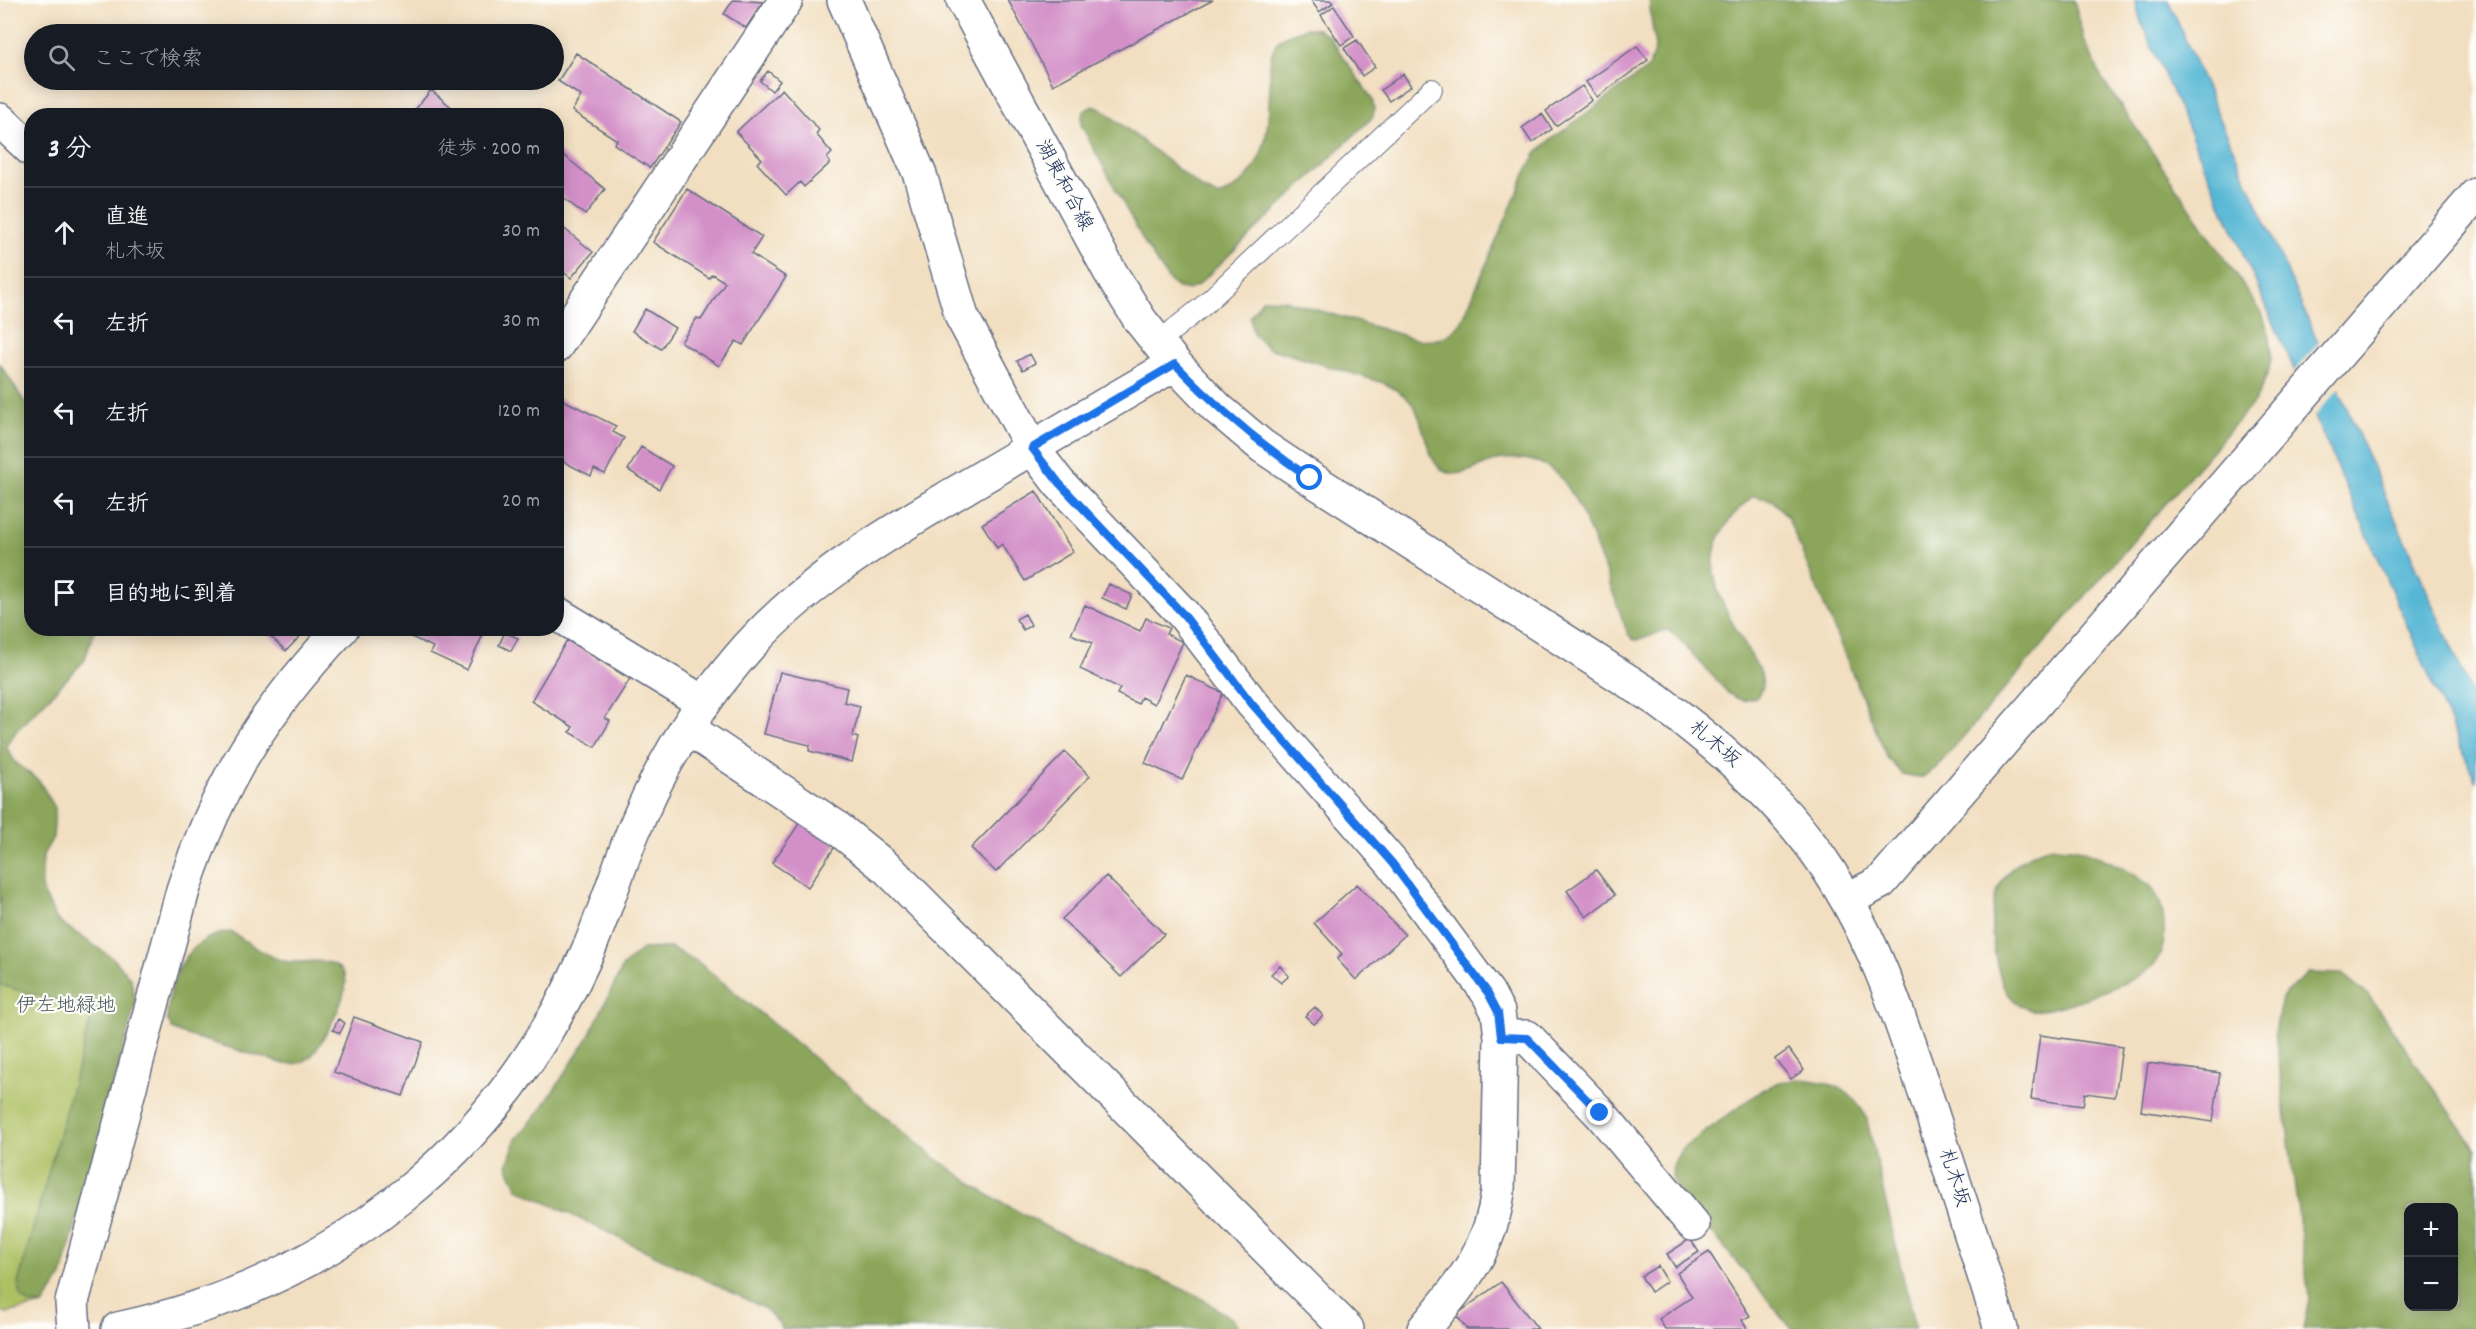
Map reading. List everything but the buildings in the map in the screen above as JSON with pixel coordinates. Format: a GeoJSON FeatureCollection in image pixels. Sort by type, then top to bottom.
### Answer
{"type":"FeatureCollection","features":[{"type":"Feature","properties":{"kind":"street"},"geometry":{"type":"LineString","coordinates":[[564,334],[786,0]]}},
{"type":"Feature","properties":{"kind":"street"},"geometry":{"type":"LineString","coordinates":[[844,0],[920,175],[962,317],[1032,448],[1059,483],[1184,615],[1252,704],[1392,863],[1488,993],[1498,1012],[1501,1037],[1498,1192],[1495,1215],[1478,1259],[1424,1329]]}},
{"type":"Feature","properties":{"kind":"street","name":"湖東和合線"},"geometry":{"type":"LineString","coordinates":[[963,0],[1109,270],[1166,353]]}},
{"type":"Feature","properties":{"kind":"street"},"geometry":{"type":"LineString","coordinates":[[0,120],[24,142]]}},
{"type":"Feature","properties":{"kind":"street"},"geometry":{"type":"LineString","coordinates":[[1847,900],[1881,882],[2476,195]]}},
{"type":"Feature","properties":{"kind":"street"},"geometry":{"type":"LineString","coordinates":[[117,1329],[171,1318],[250,1290],[324,1253],[393,1205],[454,1151],[509,1087],[555,1018],[591,944],[647,801],[662,770],[695,715],[739,657],[786,608],[839,565],[1032,448],[1166,353]]}},
{"type":"Feature","properties":{"kind":"street","name":"札木坂"},"geometry":{"type":"LineString","coordinates":[[1166,353],[1217,408],[1262,446],[1656,699],[1700,731],[1740,766],[1778,805],[1812,846],[1847,900],[1890,987],[2001,1329]]}},
{"type":"Feature","properties":{"kind":"street"},"geometry":{"type":"LineString","coordinates":[[564,619],[695,715],[888,869],[1347,1329]]}},
{"type":"Feature","properties":{"kind":"street"},"geometry":{"type":"LineString","coordinates":[[74,1329],[72,1302],[180,901],[198,846],[215,804],[261,724],[335,636]]}},
{"type":"Feature","properties":{"kind":"street"},"geometry":{"type":"LineString","coordinates":[[1501,1037],[1527,1038],[1600,1113],[1693,1224]]}},
{"type":"Feature","properties":{"kind":"lane"},"geometry":{"type":"LineString","coordinates":[[1166,353],[1203,306],[1432,89]]}},
{"type":"Feature","properties":{"kind":"green space"},"geometry":{"type":"Polygon","coordinates":[[[1649,0],[2074,0],[2083,37],[2103,80],[2262,313],[2271,348],[2271,358],[2266,377],[2255,401],[1936,768],[1921,778],[1902,774],[1888,759],[1787,516],[1772,500],[1753,496],[1731,519],[1718,541],[1714,562],[1716,583],[1723,604],[1761,673],[1763,687],[1756,698],[1743,701],[1729,694],[1676,636],[1667,630],[1639,640],[1634,640],[1628,634],[1578,504],[1568,487],[1552,470],[1525,459],[1510,458],[1457,474],[1442,470],[1433,459],[1415,408],[1401,394],[1384,383],[1268,348],[1253,334],[1250,316],[1263,299],[1284,300],[1419,340],[1438,339],[1452,332],[1461,323],[1526,172],[1536,154],[1549,141],[1649,67],[1655,48],[1649,0]]]}},
{"type":"Feature","properties":{"kind":"green space"},"geometry":{"type":"Polygon","coordinates":[[[1306,28],[1318,29],[1329,36],[1372,99],[1373,117],[1198,285],[1189,290],[1178,288],[1170,282],[1148,249],[1081,125],[1082,115],[1094,106],[1103,110],[1203,189],[1218,196],[1235,188],[1247,177],[1262,150],[1268,117],[1270,64],[1273,50],[1285,37],[1306,28]]]}},
{"type":"Feature","properties":{"kind":"green space","name":"伊左地緑地"},"geometry":{"type":"Polygon","coordinates":[[[0,364],[24,401],[24,636],[93,636],[84,661],[16,731],[6,747],[15,762],[39,781],[55,808],[53,837],[43,855],[41,888],[57,920],[114,959],[131,979],[62,1276],[43,1305],[6,1313],[0,1312],[0,364]]]}},
{"type":"Feature","properties":{"kind":"green space","name":"伊左地緑地"},"geometry":{"type":"Polygon","coordinates":[[[0,364],[24,401],[24,636],[93,636],[84,661],[16,731],[6,747],[15,762],[39,781],[55,808],[53,837],[43,855],[41,888],[57,920],[114,959],[131,979],[136,1001],[62,1276],[43,1305],[30,1304],[21,1297],[18,1283],[93,1011],[0,985],[0,364]]]}},
{"type":"Feature","properties":{"kind":"green space"},"geometry":{"type":"Polygon","coordinates":[[[2050,847],[2081,850],[2121,867],[2142,880],[2155,893],[2160,902],[2164,937],[2160,954],[2147,971],[2088,998],[2037,1010],[2020,1005],[2005,989],[1993,945],[1992,917],[1997,891],[2013,867],[2034,853],[2050,847]]]}},
{"type":"Feature","properties":{"kind":"green space"},"geometry":{"type":"Polygon","coordinates":[[[231,932],[277,959],[292,962],[331,963],[344,974],[346,981],[344,991],[335,1017],[315,1051],[304,1061],[285,1064],[172,1029],[167,1019],[168,1004],[176,975],[183,962],[202,942],[215,935],[231,932]]]}},
{"type":"Feature","properties":{"kind":"green space"},"geometry":{"type":"Polygon","coordinates":[[[671,948],[698,962],[934,1157],[990,1196],[1052,1230],[1198,1296],[1234,1320],[1240,1329],[781,1329],[779,1323],[764,1308],[518,1189],[507,1166],[516,1139],[540,1111],[588,1038],[623,966],[642,949],[671,948]]]}},
{"type":"Feature","properties":{"kind":"green space"},"geometry":{"type":"Polygon","coordinates":[[[2308,973],[2342,974],[2369,996],[2476,1149],[2476,1329],[2303,1329],[2309,1298],[2275,1032],[2282,997],[2308,973]]]}},
{"type":"Feature","properties":{"kind":"green space"},"geometry":{"type":"Polygon","coordinates":[[[1802,1079],[1833,1085],[1847,1092],[1866,1116],[1915,1329],[1792,1329],[1676,1189],[1673,1168],[1682,1149],[1762,1090],[1780,1082],[1802,1079]]]}},
{"type":"Feature","properties":{"kind":"water"},"geometry":{"type":"Polygon","coordinates":[[[2135,0],[2168,0],[2476,703],[2476,782],[2141,22],[2135,0]]]}},
{"type":"Feature","properties":{"kind":"pier"},"geometry":{"type":"Polygon","coordinates":[[[2320,341],[2340,387],[2313,418],[2293,373],[2320,341]]]}},
{"type":"Feature","properties":{"kind":"route"},"geometry":{"type":"LineString","coordinates":[[1310,478],[1262,446],[1217,408],[1175,364],[1032,448],[1059,483],[1184,615],[1252,704],[1392,863],[1488,993],[1498,1012],[1501,1037],[1527,1038],[1600,1113]]}}]}
